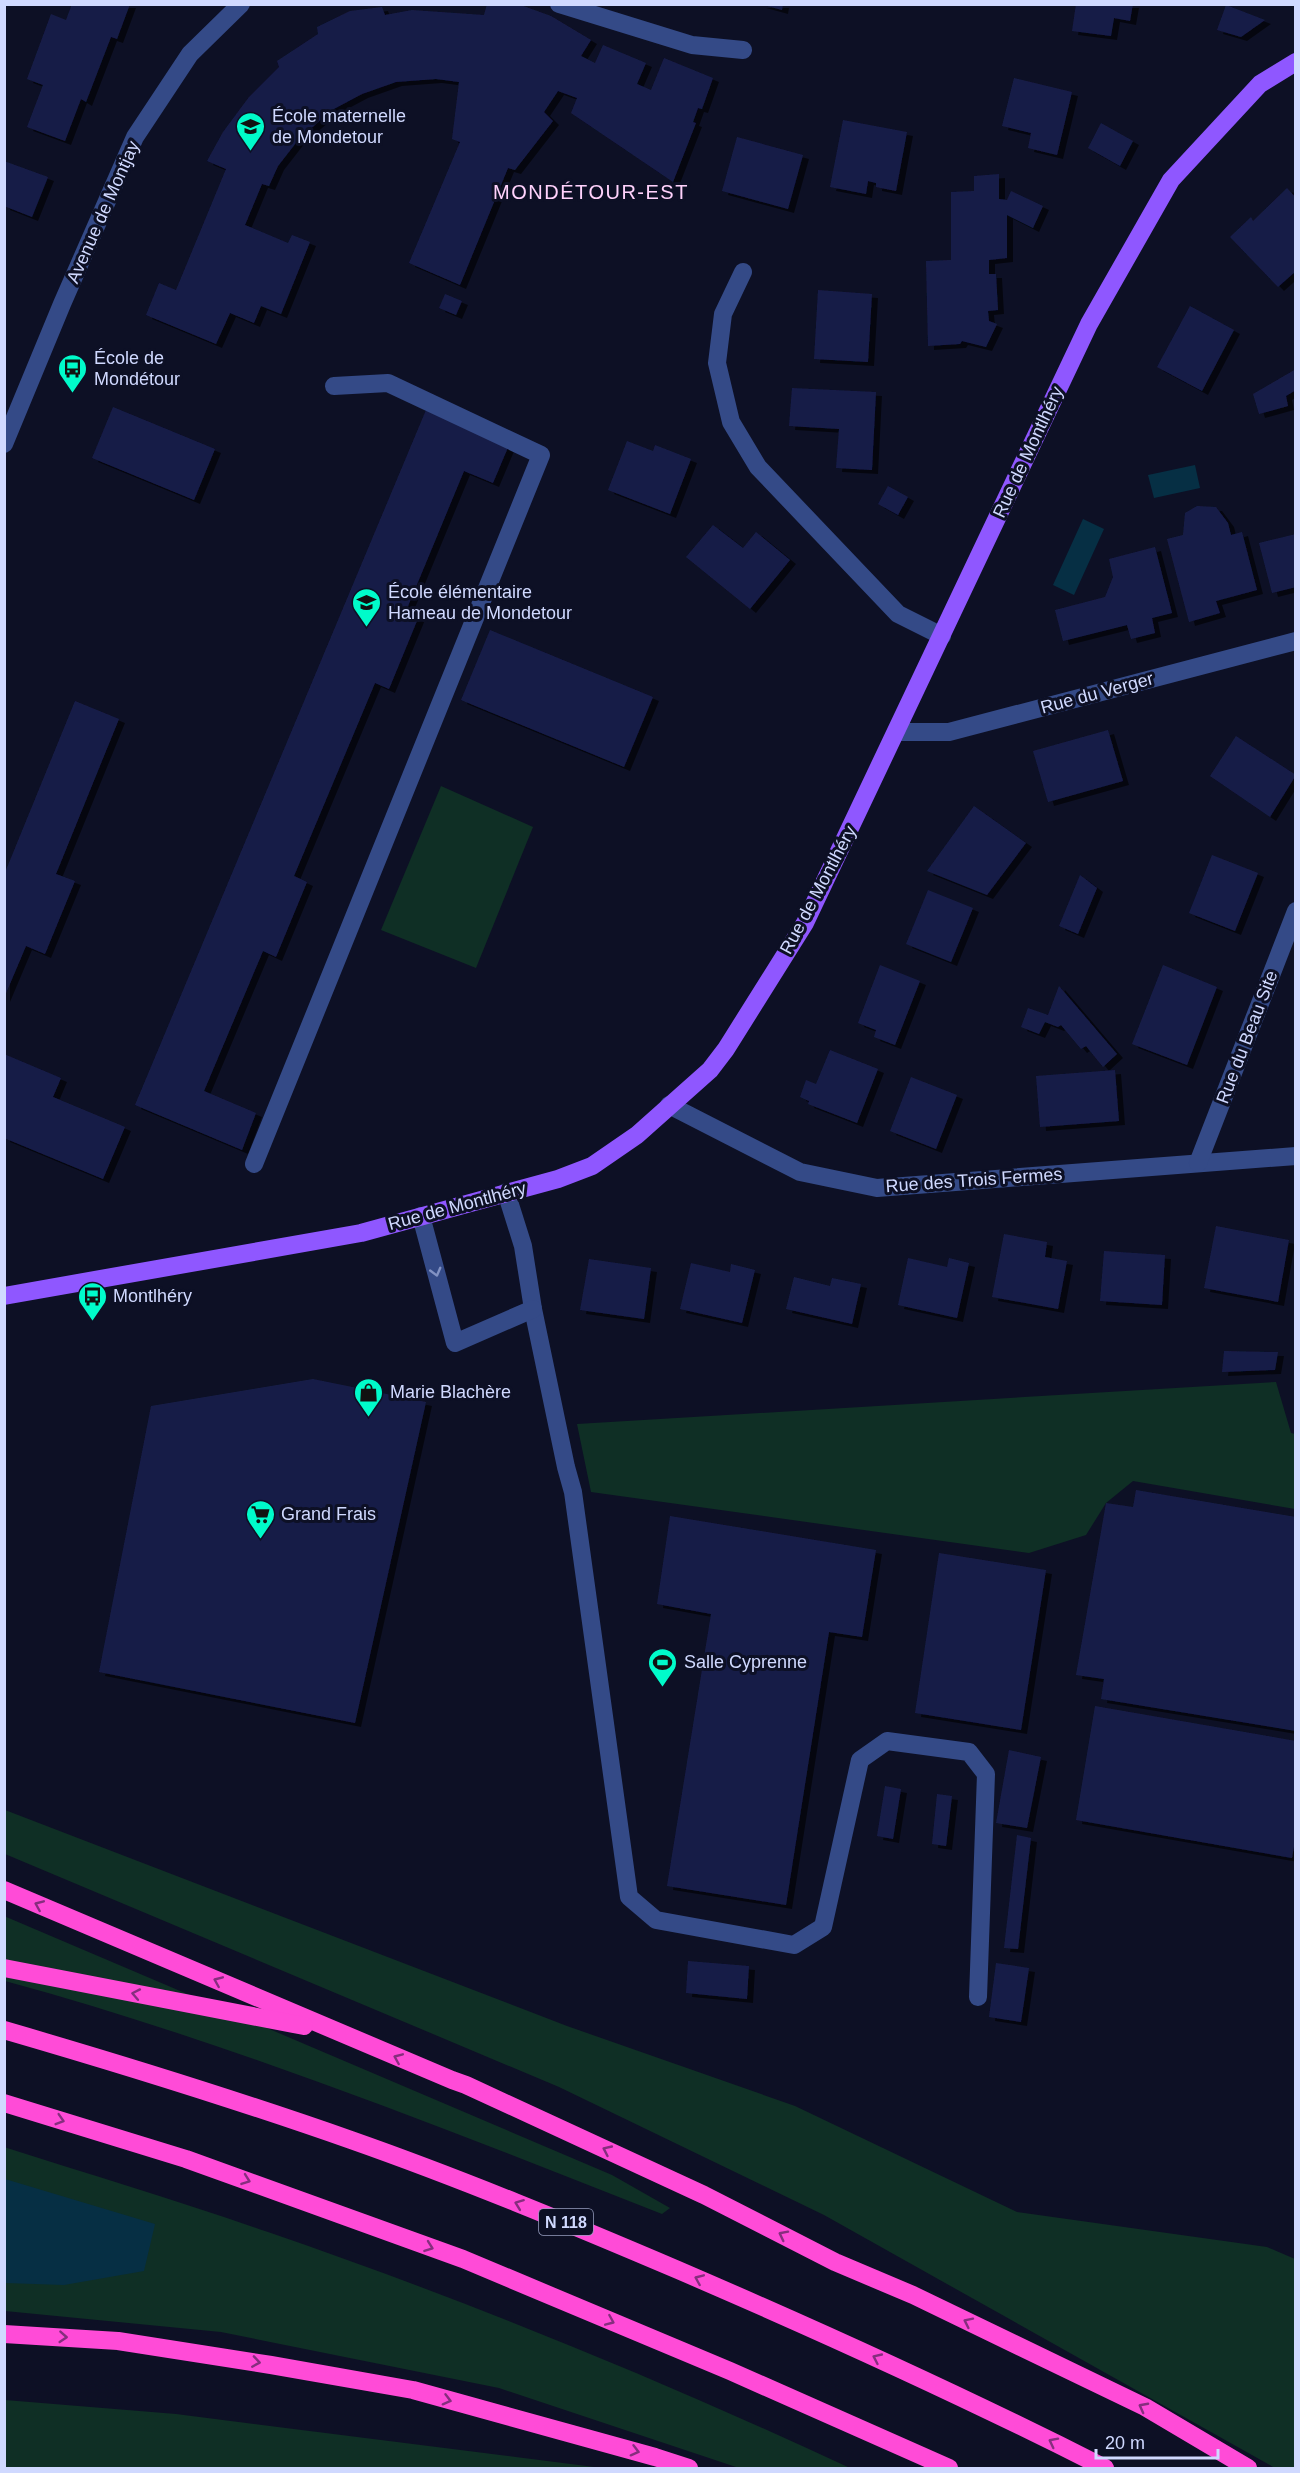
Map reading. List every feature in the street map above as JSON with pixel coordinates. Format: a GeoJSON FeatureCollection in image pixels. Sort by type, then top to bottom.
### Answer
{"type":"FeatureCollection","features":[{"type":"Feature","properties":{"kind":"highway"},"geometry":{"type":"LineString","coordinates":[[4,1890],[466,2085],[704,2195],[835,2262],[913,2295],[1145,2407],[1248,2469]]}},
{"type":"Feature","properties":{"kind":"highway"},"geometry":{"type":"LineString","coordinates":[[4,1968],[338,2032]]}},
{"type":"Feature","properties":{"kind":"highway","name":"N 118"},"geometry":{"type":"LineString","coordinates":[[4,2030],[158,2075],[352,2140],[552,2216],[790,2318],[1026,2428],[1105,2469]]}},
{"type":"Feature","properties":{"kind":"highway"},"geometry":{"type":"LineString","coordinates":[[4,2103],[186,2158],[463,2259],[730,2371],[950,2469]]}},
{"type":"Feature","properties":{"kind":"highway"},"geometry":{"type":"LineString","coordinates":[[4,2334],[118,2342],[271,2365],[413,2390],[654,2457],[688,2469]]}},
{"type":"Feature","properties":{"kind":"main road","name":"Rue de Montlhéry"},"geometry":{"type":"LineString","coordinates":[[4,1296],[361,1233],[558,1179],[592,1166],[637,1135],[710,1070],[726,1049],[805,923],[1089,324],[1170,180],[1260,84],[1296,62]]}},
{"type":"Feature","properties":{"kind":"street","name":"Avenue de Montjay"},"geometry":{"type":"LineString","coordinates":[[4,444],[135,138],[189,54],[241,4]]}},
{"type":"Feature","properties":{"kind":"street"},"geometry":{"type":"LineString","coordinates":[[559,4],[692,45],[743,50]]}},
{"type":"Feature","properties":{"kind":"street"},"geometry":{"type":"LineString","coordinates":[[743,272],[723,314],[717,363],[731,422],[758,467],[898,614],[942,636]]}},
{"type":"Feature","properties":{"kind":"street"},"geometry":{"type":"LineString","coordinates":[[254,1164],[541,455],[388,383],[334,386]]}},
{"type":"Feature","properties":{"kind":"street","name":"Rue du Verger"},"geometry":{"type":"LineString","coordinates":[[897,732],[949,732],[1296,641]]}},
{"type":"Feature","properties":{"kind":"street","name":"Rue du Beau Site"},"geometry":{"type":"LineString","coordinates":[[1198,1163],[1296,911]]}},
{"type":"Feature","properties":{"kind":"street","name":"Rue des Trois Fermes"},"geometry":{"type":"LineString","coordinates":[[669,1105],[800,1172],[877,1188],[1296,1156]]}},
{"type":"Feature","properties":{"kind":"street"},"geometry":{"type":"LineString","coordinates":[[506,1192],[523,1246],[533,1309],[573,1492],[629,1897],[656,1920],[794,1945],[823,1928],[860,1760],[886,1741],[969,1752],[986,1774],[978,1997]]}},
{"type":"Feature","properties":{"kind":"street"},"geometry":{"type":"LineString","coordinates":[[421,1216],[455,1343],[533,1309]]}},
{"type":"Feature","properties":{"kind":"green space"},"geometry":{"type":"Polygon","coordinates":[[[441,786],[533,827],[476,968],[381,930],[441,786]]]}},
{"type":"Feature","properties":{"kind":"green space"},"geometry":{"type":"Polygon","coordinates":[[[1276,1382],[1291,1433],[1295,1434],[1295,1509],[1133,1481],[1106,1503],[1086,1535],[1029,1553],[591,1492],[577,1424],[1276,1382]]]}},
{"type":"Feature","properties":{"kind":"green space"},"geometry":{"type":"Polygon","coordinates":[[[5,1810],[567,2026],[795,2106],[1017,2212],[1267,2247],[1295,2259],[1295,2468],[1275,2468],[824,2215],[559,2087],[5,1854],[5,1810]]]}},
{"type":"Feature","properties":{"kind":"green space"},"geometry":{"type":"Polygon","coordinates":[[[4,1916],[612,2175],[670,2208],[662,2214],[336,2088],[172,2031],[5,1981],[4,1916]]]}},
{"type":"Feature","properties":{"kind":"green space"},"geometry":{"type":"Polygon","coordinates":[[[4,2147],[235,2221],[416,2285],[562,2342],[850,2468],[739,2468],[499,2388],[221,2332],[5,2311],[4,2147]]]}},
{"type":"Feature","properties":{"kind":"green space"},"geometry":{"type":"Polygon","coordinates":[[[5,2400],[176,2414],[602,2468],[5,2468],[5,2400]]]}},
{"type":"Feature","properties":{"kind":"water"},"geometry":{"type":"Polygon","coordinates":[[[1195,465],[1200,488],[1154,498],[1148,475],[1195,465]]]}},
{"type":"Feature","properties":{"kind":"water"},"geometry":{"type":"Polygon","coordinates":[[[1083,519],[1104,529],[1074,595],[1053,585],[1083,519]]]}},
{"type":"Feature","properties":{"kind":"water"},"geometry":{"type":"Polygon","coordinates":[[[5,2179],[155,2224],[144,2271],[64,2285],[5,2283],[5,2179]]]}},
{"type":"Feature","properties":{"kind":"building"},"geometry":{"type":"Polygon","coordinates":[[[72,4],[130,4],[117,39],[111,37],[86,102],[81,99],[65,141],[27,127],[43,85],[27,79],[51,14],[66,20],[72,4]]]}},
{"type":"Feature","properties":{"kind":"building","name":"École maternelle de Mondetour"},"geometry":{"type":"Polygon","coordinates":[[[487,4],[518,4],[551,16],[591,40],[581,56],[595,63],[603,45],[646,63],[637,84],[651,90],[664,58],[713,78],[702,109],[698,108],[693,122],[696,123],[673,182],[571,113],[577,98],[558,91],[544,112],[553,121],[515,170],[508,168],[460,285],[409,263],[460,142],[452,139],[459,82],[436,79],[396,82],[362,94],[332,110],[299,139],[278,166],[269,186],[262,184],[245,225],[288,243],[292,235],[310,242],[281,314],[261,306],[254,323],[230,313],[216,344],[146,315],[159,283],[176,290],[226,169],[207,161],[223,132],[249,97],[279,67],[277,61],[318,34],[317,27],[350,11],[382,7],[385,15],[412,10],[484,15],[487,4]]]}},
{"type":"Feature","properties":{"kind":"building"},"geometry":{"type":"Polygon","coordinates":[[[760,4],[783,4],[782,10],[760,4]]]}},
{"type":"Feature","properties":{"kind":"building"},"geometry":{"type":"Polygon","coordinates":[[[1076,4],[1133,4],[1130,21],[1114,18],[1111,36],[1072,31],[1076,4]]]}},
{"type":"Feature","properties":{"kind":"building"},"geometry":{"type":"Polygon","coordinates":[[[1226,5],[1265,20],[1241,37],[1217,30],[1226,5]]]}},
{"type":"Feature","properties":{"kind":"building"},"geometry":{"type":"Polygon","coordinates":[[[1014,78],[1072,92],[1057,155],[1028,148],[1031,133],[1002,126],[1014,78]]]}},
{"type":"Feature","properties":{"kind":"building"},"geometry":{"type":"Polygon","coordinates":[[[843,120],[907,132],[896,191],[876,187],[876,183],[868,181],[866,194],[830,187],[843,120]]]}},
{"type":"Feature","properties":{"kind":"building"},"geometry":{"type":"Polygon","coordinates":[[[1101,123],[1133,141],[1120,166],[1088,148],[1101,123]]]}},
{"type":"Feature","properties":{"kind":"building"},"geometry":{"type":"Polygon","coordinates":[[[737,137],[803,155],[788,209],[722,191],[737,137]]]}},
{"type":"Feature","properties":{"kind":"building"},"geometry":{"type":"Polygon","coordinates":[[[4,161],[48,177],[32,217],[4,206],[4,161]]]}},
{"type":"Feature","properties":{"kind":"building"},"geometry":{"type":"Polygon","coordinates":[[[999,174],[999,199],[1007,200],[1011,191],[1043,206],[1033,228],[1007,215],[1007,258],[989,260],[989,274],[996,274],[998,310],[988,311],[989,321],[997,324],[986,347],[962,341],[960,344],[928,346],[926,261],[951,260],[951,192],[974,191],[974,176],[999,174]]]}},
{"type":"Feature","properties":{"kind":"building"},"geometry":{"type":"Polygon","coordinates":[[[1287,188],[1296,198],[1296,271],[1278,287],[1230,237],[1251,217],[1253,221],[1287,188]]]}},
{"type":"Feature","properties":{"kind":"building"},"geometry":{"type":"Polygon","coordinates":[[[818,290],[872,294],[868,362],[814,359],[818,290]]]}},
{"type":"Feature","properties":{"kind":"building"},"geometry":{"type":"Polygon","coordinates":[[[445,294],[462,301],[456,315],[439,308],[445,294]]]}},
{"type":"Feature","properties":{"kind":"building"},"geometry":{"type":"Polygon","coordinates":[[[1190,306],[1234,330],[1202,391],[1157,367],[1190,306]]]}},
{"type":"Feature","properties":{"kind":"building"},"geometry":{"type":"Polygon","coordinates":[[[1296,369],[1296,390],[1286,396],[1288,406],[1259,414],[1253,394],[1296,369]]]}},
{"type":"Feature","properties":{"kind":"building"},"geometry":{"type":"Polygon","coordinates":[[[792,388],[876,392],[872,470],[836,468],[839,429],[789,426],[792,388]]]}},
{"type":"Feature","properties":{"kind":"building"},"geometry":{"type":"Polygon","coordinates":[[[113,407],[215,449],[194,500],[92,458],[113,407]]]}},
{"type":"Feature","properties":{"kind":"building"},"geometry":{"type":"Polygon","coordinates":[[[426,410],[509,445],[493,483],[464,471],[406,611],[419,616],[389,689],[375,683],[294,876],[307,882],[276,957],[263,951],[204,1091],[256,1113],[242,1150],[135,1105],[426,410]]]}},
{"type":"Feature","properties":{"kind":"building"},"geometry":{"type":"Polygon","coordinates":[[[627,441],[653,451],[655,445],[691,459],[670,514],[608,490],[627,441]]]}},
{"type":"Feature","properties":{"kind":"building"},"geometry":{"type":"Polygon","coordinates":[[[888,486],[908,497],[898,515],[878,504],[888,486]]]}},
{"type":"Feature","properties":{"kind":"building"},"geometry":{"type":"Polygon","coordinates":[[[1197,506],[1216,507],[1228,523],[1231,535],[1242,532],[1257,590],[1216,601],[1220,613],[1189,622],[1167,539],[1183,535],[1185,513],[1197,506]]]}},
{"type":"Feature","properties":{"kind":"building"},"geometry":{"type":"Polygon","coordinates":[[[713,525],[743,548],[756,532],[790,560],[750,609],[686,557],[713,525]]]}},
{"type":"Feature","properties":{"kind":"building"},"geometry":{"type":"Polygon","coordinates":[[[1296,534],[1296,587],[1272,593],[1259,543],[1296,534]]]}},
{"type":"Feature","properties":{"kind":"building"},"geometry":{"type":"Polygon","coordinates":[[[1155,547],[1172,613],[1152,618],[1155,633],[1131,639],[1127,625],[1063,641],[1055,610],[1105,597],[1113,577],[1109,559],[1155,547]]]}},
{"type":"Feature","properties":{"kind":"building"},"geometry":{"type":"Polygon","coordinates":[[[490,630],[653,697],[624,767],[461,700],[490,630]]]}},
{"type":"Feature","properties":{"kind":"building"},"geometry":{"type":"Polygon","coordinates":[[[75,701],[119,719],[56,874],[75,881],[45,954],[26,946],[4,998],[4,875],[75,701]]]}},
{"type":"Feature","properties":{"kind":"building"},"geometry":{"type":"Polygon","coordinates":[[[1108,730],[1123,781],[1048,802],[1033,751],[1108,730]]]}},
{"type":"Feature","properties":{"kind":"building"},"geometry":{"type":"Polygon","coordinates":[[[1236,736],[1296,775],[1270,817],[1210,776],[1236,736]]]}},
{"type":"Feature","properties":{"kind":"building"},"geometry":{"type":"Polygon","coordinates":[[[974,806],[1026,843],[987,895],[927,871],[974,806]]]}},
{"type":"Feature","properties":{"kind":"building"},"geometry":{"type":"Polygon","coordinates":[[[1212,855],[1258,873],[1235,931],[1189,913],[1212,855]]]}},
{"type":"Feature","properties":{"kind":"building"},"geometry":{"type":"Polygon","coordinates":[[[1080,875],[1097,888],[1078,934],[1059,926],[1080,875]]]}},
{"type":"Feature","properties":{"kind":"building"},"geometry":{"type":"Polygon","coordinates":[[[928,890],[973,908],[951,962],[906,944],[928,890]]]}},
{"type":"Feature","properties":{"kind":"building"},"geometry":{"type":"Polygon","coordinates":[[[880,965],[920,981],[895,1045],[874,1037],[876,1030],[858,1023],[880,965]]]}},
{"type":"Feature","properties":{"kind":"building"},"geometry":{"type":"Polygon","coordinates":[[[1163,965],[1217,987],[1187,1065],[1132,1044],[1163,965]]]}},
{"type":"Feature","properties":{"kind":"building"},"geometry":{"type":"Polygon","coordinates":[[[1059,986],[1117,1054],[1103,1067],[1086,1046],[1081,1049],[1061,1025],[1058,1027],[1045,1022],[1039,1034],[1021,1027],[1028,1008],[1048,1015],[1059,986]]]}},
{"type":"Feature","properties":{"kind":"building"},"geometry":{"type":"Polygon","coordinates":[[[830,1050],[878,1069],[857,1123],[808,1104],[809,1101],[800,1097],[806,1080],[816,1084],[830,1050]]]}},
{"type":"Feature","properties":{"kind":"building"},"geometry":{"type":"Polygon","coordinates":[[[4,1054],[61,1078],[53,1097],[125,1127],[103,1179],[4,1138],[4,1054]]]}},
{"type":"Feature","properties":{"kind":"building"},"geometry":{"type":"Polygon","coordinates":[[[1115,1070],[1119,1121],[1040,1127],[1036,1076],[1115,1070]]]}},
{"type":"Feature","properties":{"kind":"building"},"geometry":{"type":"Polygon","coordinates":[[[911,1077],[957,1095],[936,1149],[890,1131],[911,1077]]]}},
{"type":"Feature","properties":{"kind":"building"},"geometry":{"type":"Polygon","coordinates":[[[1216,1226],[1289,1240],[1278,1302],[1204,1288],[1216,1226]]]}},
{"type":"Feature","properties":{"kind":"building"},"geometry":{"type":"Polygon","coordinates":[[[1004,1234],[1047,1242],[1045,1257],[1067,1261],[1058,1309],[992,1297],[1004,1234]]]}},
{"type":"Feature","properties":{"kind":"building"},"geometry":{"type":"Polygon","coordinates":[[[1104,1251],[1165,1255],[1162,1305],[1100,1301],[1104,1251]]]}},
{"type":"Feature","properties":{"kind":"building"},"geometry":{"type":"Polygon","coordinates":[[[908,1258],[947,1267],[949,1258],[969,1263],[957,1318],[898,1305],[908,1258]]]}},
{"type":"Feature","properties":{"kind":"building"},"geometry":{"type":"Polygon","coordinates":[[[589,1259],[651,1268],[644,1319],[580,1310],[589,1259]]]}},
{"type":"Feature","properties":{"kind":"building"},"geometry":{"type":"Polygon","coordinates":[[[691,1263],[730,1272],[731,1264],[755,1270],[742,1323],[680,1309],[691,1263]]]}},
{"type":"Feature","properties":{"kind":"building"},"geometry":{"type":"Polygon","coordinates":[[[794,1277],[830,1286],[832,1278],[861,1284],[852,1324],[786,1309],[794,1277]]]}},
{"type":"Feature","properties":{"kind":"building"},"geometry":{"type":"Polygon","coordinates":[[[1224,1351],[1278,1352],[1275,1370],[1222,1372],[1224,1351]]]}},
{"type":"Feature","properties":{"kind":"building","name":"Grand Frais"},"geometry":{"type":"Polygon","coordinates":[[[313,1379],[426,1402],[355,1723],[99,1672],[151,1406],[313,1379]]]}},
{"type":"Feature","properties":{"kind":"building"},"geometry":{"type":"Polygon","coordinates":[[[1136,1490],[1296,1517],[1296,1731],[1101,1699],[1104,1679],[1076,1675],[1106,1503],[1133,1507],[1136,1490]]]}},
{"type":"Feature","properties":{"kind":"building"},"geometry":{"type":"Polygon","coordinates":[[[670,1516],[876,1550],[862,1637],[829,1632],[786,1905],[667,1886],[711,1614],[657,1604],[670,1516]]]}},
{"type":"Feature","properties":{"kind":"building"},"geometry":{"type":"Polygon","coordinates":[[[939,1553],[1046,1570],[1021,1730],[915,1713],[939,1553]]]}},
{"type":"Feature","properties":{"kind":"building"},"geometry":{"type":"Polygon","coordinates":[[[1095,1706],[1296,1741],[1296,1835],[1292,1858],[1076,1820],[1095,1706]]]}},
{"type":"Feature","properties":{"kind":"building"},"geometry":{"type":"Polygon","coordinates":[[[1009,1750],[1041,1757],[1027,1828],[996,1823],[1009,1750]]]}},
{"type":"Feature","properties":{"kind":"building"},"geometry":{"type":"Polygon","coordinates":[[[885,1786],[901,1789],[893,1839],[877,1836],[885,1786]]]}},
{"type":"Feature","properties":{"kind":"building"},"geometry":{"type":"Polygon","coordinates":[[[937,1794],[952,1796],[946,1846],[932,1844],[937,1794]]]}},
{"type":"Feature","properties":{"kind":"building"},"geometry":{"type":"Polygon","coordinates":[[[1017,1835],[1031,1838],[1018,1949],[1004,1948],[1017,1835]]]}},
{"type":"Feature","properties":{"kind":"building"},"geometry":{"type":"Polygon","coordinates":[[[688,1961],[749,1966],[747,1999],[686,1993],[688,1961]]]}},
{"type":"Feature","properties":{"kind":"building"},"geometry":{"type":"Polygon","coordinates":[[[996,1963],[1029,1968],[1021,2022],[989,2017],[996,1963]]]}},
{"type":"Feature","properties":{"kind":"place","name":"École maternelle de Mondetour"},"geometry":{"type":"Point","coordinates":[251,152]}},
{"type":"Feature","properties":{"kind":"place","name":"École de Mondétour"},"geometry":{"type":"Point","coordinates":[73,394]}},
{"type":"Feature","properties":{"kind":"place","name":"École élémentaire Hameau de Mondetour"},"geometry":{"type":"Point","coordinates":[367,628]}},
{"type":"Feature","properties":{"kind":"place","name":"Montlhéry"},"geometry":{"type":"Point","coordinates":[92,1322]}},
{"type":"Feature","properties":{"kind":"place","name":"Marie Blachère"},"geometry":{"type":"Point","coordinates":[369,1418]}},
{"type":"Feature","properties":{"kind":"place","name":"Grand Frais"},"geometry":{"type":"Point","coordinates":[260,1540]}},
{"type":"Feature","properties":{"kind":"place","name":"Salle Cyprenne"},"geometry":{"type":"Point","coordinates":[663,1688]}},
{"type":"Feature","properties":{"kind":"district","name":"MONDÉTOUR-EST"},"geometry":{"type":"Point","coordinates":[591,192]}}]}
